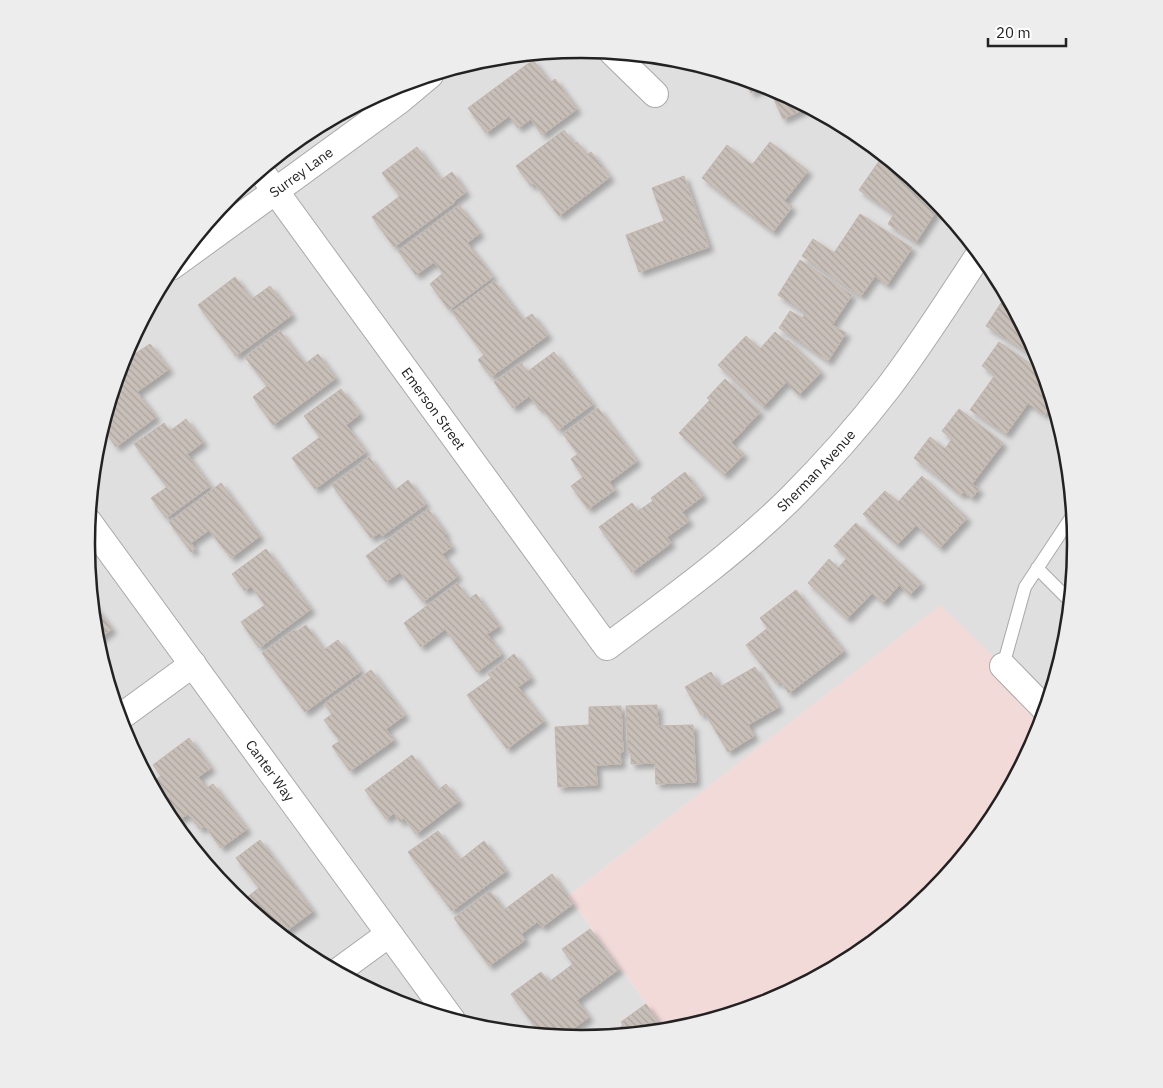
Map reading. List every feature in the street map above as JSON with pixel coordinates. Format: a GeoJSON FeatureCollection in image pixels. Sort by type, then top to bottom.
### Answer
{"type":"FeatureCollection","features":[{"type":"Feature","properties":{"kind":"street"},"geometry":{"type":"LineString","coordinates":[[620,60],[656,94]]}},
{"type":"Feature","properties":{"kind":"street","name":"Surrey Lane"},"geometry":{"type":"LineString","coordinates":[[194,250],[416,86]]}},
{"type":"Feature","properties":{"kind":"street","name":"Emerson Street"},"geometry":{"type":"LineString","coordinates":[[264,176],[607,647]]}},
{"type":"Feature","properties":{"kind":"street","name":"Sherman Avenue"},"geometry":{"type":"LineString","coordinates":[[607,647],[720,562],[796,493],[841,445],[888,388],[932,327],[976,260]]}},
{"type":"Feature","properties":{"kind":"street","name":"Canter Way"},"geometry":{"type":"LineString","coordinates":[[95,531],[445,1011]]}},
{"type":"Feature","properties":{"kind":"street"},"geometry":{"type":"LineString","coordinates":[[126,713],[193,664]]}},
{"type":"Feature","properties":{"kind":"street"},"geometry":{"type":"LineString","coordinates":[[1003,666],[1040,704]]}},
{"type":"Feature","properties":{"kind":"street"},"geometry":{"type":"LineString","coordinates":[[343,968],[389,934]]}},
{"type":"Feature","properties":{"kind":"lane"},"geometry":{"type":"LineString","coordinates":[[1003,666],[1025,587],[1067,523]]}},
{"type":"Feature","properties":{"kind":"lane"},"geometry":{"type":"LineString","coordinates":[[1037,568],[1065,596]]}},
{"type":"Feature","properties":{"kind":"shaded area"},"geometry":{"type":"Polygon","coordinates":[[[550,59],[613,59],[645,62],[707,74],[738,83],[797,108],[852,139],[878,158],[926,200],[947,223],[986,274],[1003,301],[1031,358],[1042,388],[1059,449],[1064,480],[1068,544],[1067,576],[1059,639],[1041,702],[940,606],[568,896],[661,1023],[613,1029],[550,1029],[518,1026],[456,1014],[425,1005],[366,980],[311,949],[285,930],[237,888],[216,865],[177,814],[145,759],[121,700],[104,639],[96,576],[96,512],[104,449],[112,418],[132,358],[145,329],[177,274],[196,248],[237,200],[261,178],[311,139],[338,123],[366,108],[425,83],[487,67],[518,62],[550,59]]]}},
{"type":"Feature","properties":{"kind":"shaded area"},"geometry":{"type":"Polygon","coordinates":[[[940,605],[1041,702],[1018,759],[1003,787],[967,840],[926,888],[878,930],[852,949],[797,980],[768,993],[738,1005],[707,1014],[661,1023],[568,896],[940,605]]]}},
{"type":"Feature","properties":{"kind":"building"},"geometry":{"type":"Polygon","coordinates":[[[533,61],[550,83],[555,79],[577,109],[542,135],[531,119],[518,128],[509,116],[486,133],[468,108],[533,61]]]}},
{"type":"Feature","properties":{"kind":"building"},"geometry":{"type":"Polygon","coordinates":[[[748,87],[756,90],[751,93],[748,87]]]}},
{"type":"Feature","properties":{"kind":"building"},"geometry":{"type":"Polygon","coordinates":[[[773,97],[802,110],[783,119],[773,97]]]}},
{"type":"Feature","properties":{"kind":"building"},"geometry":{"type":"Polygon","coordinates":[[[564,130],[587,155],[591,152],[610,177],[559,216],[534,183],[531,186],[516,166],[564,130]]]}},
{"type":"Feature","properties":{"kind":"building"},"geometry":{"type":"Polygon","coordinates":[[[770,142],[808,171],[784,201],[792,207],[773,232],[702,178],[727,145],[752,165],[770,142]]]}},
{"type":"Feature","properties":{"kind":"building"},"geometry":{"type":"Polygon","coordinates":[[[417,147],[441,180],[452,172],[466,192],[394,247],[372,217],[400,196],[382,173],[417,147]]]}},
{"type":"Feature","properties":{"kind":"building"},"geometry":{"type":"Polygon","coordinates":[[[880,160],[936,211],[916,242],[888,224],[894,214],[859,190],[880,160]]]}},
{"type":"Feature","properties":{"kind":"building"},"geometry":{"type":"Polygon","coordinates":[[[684,176],[709,247],[639,272],[626,235],[664,221],[652,188],[684,176]]]}},
{"type":"Feature","properties":{"kind":"building"},"geometry":{"type":"Polygon","coordinates":[[[459,205],[480,233],[467,243],[493,277],[449,310],[430,284],[443,273],[434,262],[416,275],[398,251],[459,205]]]}},
{"type":"Feature","properties":{"kind":"building"},"geometry":{"type":"Polygon","coordinates":[[[860,214],[912,248],[887,285],[875,276],[861,296],[802,256],[813,239],[834,253],[860,214]]]}},
{"type":"Feature","properties":{"kind":"building"},"geometry":{"type":"Polygon","coordinates":[[[800,260],[852,295],[832,325],[846,333],[828,361],[779,328],[790,311],[802,318],[806,313],[778,295],[800,260]]]}},
{"type":"Feature","properties":{"kind":"building"},"geometry":{"type":"Polygon","coordinates":[[[235,277],[252,299],[270,286],[292,315],[236,356],[198,305],[235,277]]]}},
{"type":"Feature","properties":{"kind":"building"},"geometry":{"type":"Polygon","coordinates":[[[494,281],[523,320],[532,314],[548,335],[491,377],[478,360],[484,355],[452,312],[494,281]]]}},
{"type":"Feature","properties":{"kind":"building"},"geometry":{"type":"Polygon","coordinates":[[[1003,300],[1029,353],[986,326],[1003,300]]]}},
{"type":"Feature","properties":{"kind":"building"},"geometry":{"type":"Polygon","coordinates":[[[280,331],[305,364],[318,354],[336,378],[273,425],[253,397],[267,386],[245,357],[280,331]]]}},
{"type":"Feature","properties":{"kind":"building"},"geometry":{"type":"Polygon","coordinates":[[[775,332],[786,342],[788,340],[821,372],[799,395],[786,382],[763,407],[718,365],[746,336],[760,349],[775,332]]]}},
{"type":"Feature","properties":{"kind":"building"},"geometry":{"type":"Polygon","coordinates":[[[999,342],[1034,366],[1049,410],[1045,415],[1028,403],[1006,434],[970,410],[995,375],[982,366],[999,342]]]}},
{"type":"Feature","properties":{"kind":"building"},"geometry":{"type":"Polygon","coordinates":[[[150,344],[169,369],[137,392],[156,417],[116,447],[108,435],[121,388],[133,355],[150,344]]]}},
{"type":"Feature","properties":{"kind":"building"},"geometry":{"type":"Polygon","coordinates":[[[554,352],[593,404],[558,430],[542,408],[540,410],[529,396],[513,408],[494,382],[521,363],[527,372],[554,352]]]}},
{"type":"Feature","properties":{"kind":"building"},"geometry":{"type":"Polygon","coordinates":[[[725,379],[760,412],[731,443],[744,454],[724,475],[679,433],[710,400],[707,398],[725,379]]]}},
{"type":"Feature","properties":{"kind":"building"},"geometry":{"type":"Polygon","coordinates":[[[341,389],[360,414],[346,425],[366,452],[315,489],[292,458],[320,437],[304,416],[341,389]]]}},
{"type":"Feature","properties":{"kind":"building"},"geometry":{"type":"Polygon","coordinates":[[[598,408],[637,461],[609,482],[615,490],[588,509],[571,486],[583,477],[571,459],[578,454],[563,434],[598,408]]]}},
{"type":"Feature","properties":{"kind":"building"},"geometry":{"type":"Polygon","coordinates":[[[959,409],[1003,443],[972,484],[979,489],[972,498],[964,492],[961,495],[914,458],[930,437],[945,449],[952,439],[942,431],[959,409]]]}},
{"type":"Feature","properties":{"kind":"building"},"geometry":{"type":"Polygon","coordinates":[[[186,419],[203,442],[187,454],[210,486],[166,518],[151,498],[167,487],[134,444],[164,423],[170,431],[186,419]]]}},
{"type":"Feature","properties":{"kind":"building"},"geometry":{"type":"Polygon","coordinates":[[[369,457],[394,491],[408,480],[426,504],[382,536],[379,533],[371,538],[332,485],[369,457]]]}},
{"type":"Feature","properties":{"kind":"building"},"geometry":{"type":"Polygon","coordinates":[[[685,472],[703,496],[682,512],[689,521],[667,537],[671,543],[632,572],[599,527],[632,503],[638,511],[653,501],[651,498],[685,472]]]}},
{"type":"Feature","properties":{"kind":"building"},"geometry":{"type":"Polygon","coordinates":[[[922,476],[967,518],[940,548],[916,525],[897,545],[863,514],[885,491],[898,502],[922,476]]]}},
{"type":"Feature","properties":{"kind":"building"},"geometry":{"type":"Polygon","coordinates":[[[221,483],[260,536],[231,558],[209,530],[191,543],[195,549],[191,552],[169,522],[221,483]]]}},
{"type":"Feature","properties":{"kind":"building"},"geometry":{"type":"Polygon","coordinates":[[[428,509],[446,534],[444,536],[452,547],[442,554],[458,576],[423,602],[400,572],[386,582],[366,556],[428,509]]]}},
{"type":"Feature","properties":{"kind":"building"},"geometry":{"type":"Polygon","coordinates":[[[856,523],[921,583],[910,595],[899,585],[883,603],[872,593],[847,619],[808,583],[829,559],[838,568],[847,558],[834,546],[856,523]]]}},
{"type":"Feature","properties":{"kind":"building"},"geometry":{"type":"Polygon","coordinates":[[[266,549],[311,609],[259,648],[241,622],[265,605],[251,586],[245,591],[232,574],[266,549]]]}},
{"type":"Feature","properties":{"kind":"building"},"geometry":{"type":"Polygon","coordinates":[[[457,583],[469,599],[476,594],[499,626],[487,634],[502,654],[477,672],[445,629],[421,647],[404,623],[457,583]]]}},
{"type":"Feature","properties":{"kind":"building"},"geometry":{"type":"Polygon","coordinates":[[[796,590],[844,651],[789,693],[780,681],[776,683],[746,645],[768,628],[760,618],[796,590]]]}},
{"type":"Feature","properties":{"kind":"building"},"geometry":{"type":"Polygon","coordinates":[[[100,613],[112,629],[103,635],[100,613]]]}},
{"type":"Feature","properties":{"kind":"building"},"geometry":{"type":"Polygon","coordinates":[[[306,625],[324,650],[338,640],[361,671],[305,712],[262,653],[294,630],[296,632],[306,625]]]}},
{"type":"Feature","properties":{"kind":"building"},"geometry":{"type":"Polygon","coordinates":[[[514,654],[531,678],[518,687],[544,721],[507,749],[467,695],[491,678],[488,674],[514,654]]]}},
{"type":"Feature","properties":{"kind":"building"},"geometry":{"type":"Polygon","coordinates":[[[755,667],[779,707],[748,725],[754,736],[728,752],[705,713],[701,715],[685,687],[711,672],[720,687],[755,667]]]}},
{"type":"Feature","properties":{"kind":"building"},"geometry":{"type":"Polygon","coordinates":[[[371,670],[405,715],[386,729],[394,740],[350,771],[332,746],[340,741],[324,720],[332,714],[324,704],[371,670]]]}},
{"type":"Feature","properties":{"kind":"building"},"geometry":{"type":"Polygon","coordinates":[[[657,705],[658,726],[693,725],[696,782],[656,784],[655,763],[631,764],[631,752],[628,753],[626,706],[657,705]]]}},
{"type":"Feature","properties":{"kind":"building"},"geometry":{"type":"Polygon","coordinates":[[[621,706],[623,752],[620,752],[621,764],[596,765],[597,785],[558,787],[555,727],[589,725],[589,707],[621,706]]]}},
{"type":"Feature","properties":{"kind":"building"},"geometry":{"type":"Polygon","coordinates":[[[189,738],[211,768],[198,777],[207,788],[213,784],[247,829],[221,848],[205,826],[200,829],[188,814],[181,819],[156,780],[161,776],[153,765],[189,738]]]}},
{"type":"Feature","properties":{"kind":"building"},"geometry":{"type":"Polygon","coordinates":[[[412,755],[438,790],[446,784],[459,801],[416,834],[404,818],[400,822],[394,813],[386,819],[365,790],[412,755]]]}},
{"type":"Feature","properties":{"kind":"building"},"geometry":{"type":"Polygon","coordinates":[[[438,831],[460,860],[484,841],[506,871],[452,911],[408,852],[438,831]]]}},
{"type":"Feature","properties":{"kind":"building"},"geometry":{"type":"Polygon","coordinates":[[[260,840],[313,911],[286,931],[247,897],[259,888],[236,858],[260,840]]]}},
{"type":"Feature","properties":{"kind":"building"},"geometry":{"type":"Polygon","coordinates":[[[552,874],[573,904],[542,927],[537,922],[521,934],[525,940],[489,966],[454,918],[490,891],[504,910],[552,874]]]}},
{"type":"Feature","properties":{"kind":"building"},"geometry":{"type":"Polygon","coordinates":[[[590,929],[619,969],[577,1000],[589,1017],[572,1030],[536,1028],[511,994],[541,972],[549,982],[573,964],[562,949],[590,929]]]}},
{"type":"Feature","properties":{"kind":"building"},"geometry":{"type":"Polygon","coordinates":[[[646,1004],[660,1024],[618,1028],[623,1025],[621,1022],[646,1004]]]}}]}
